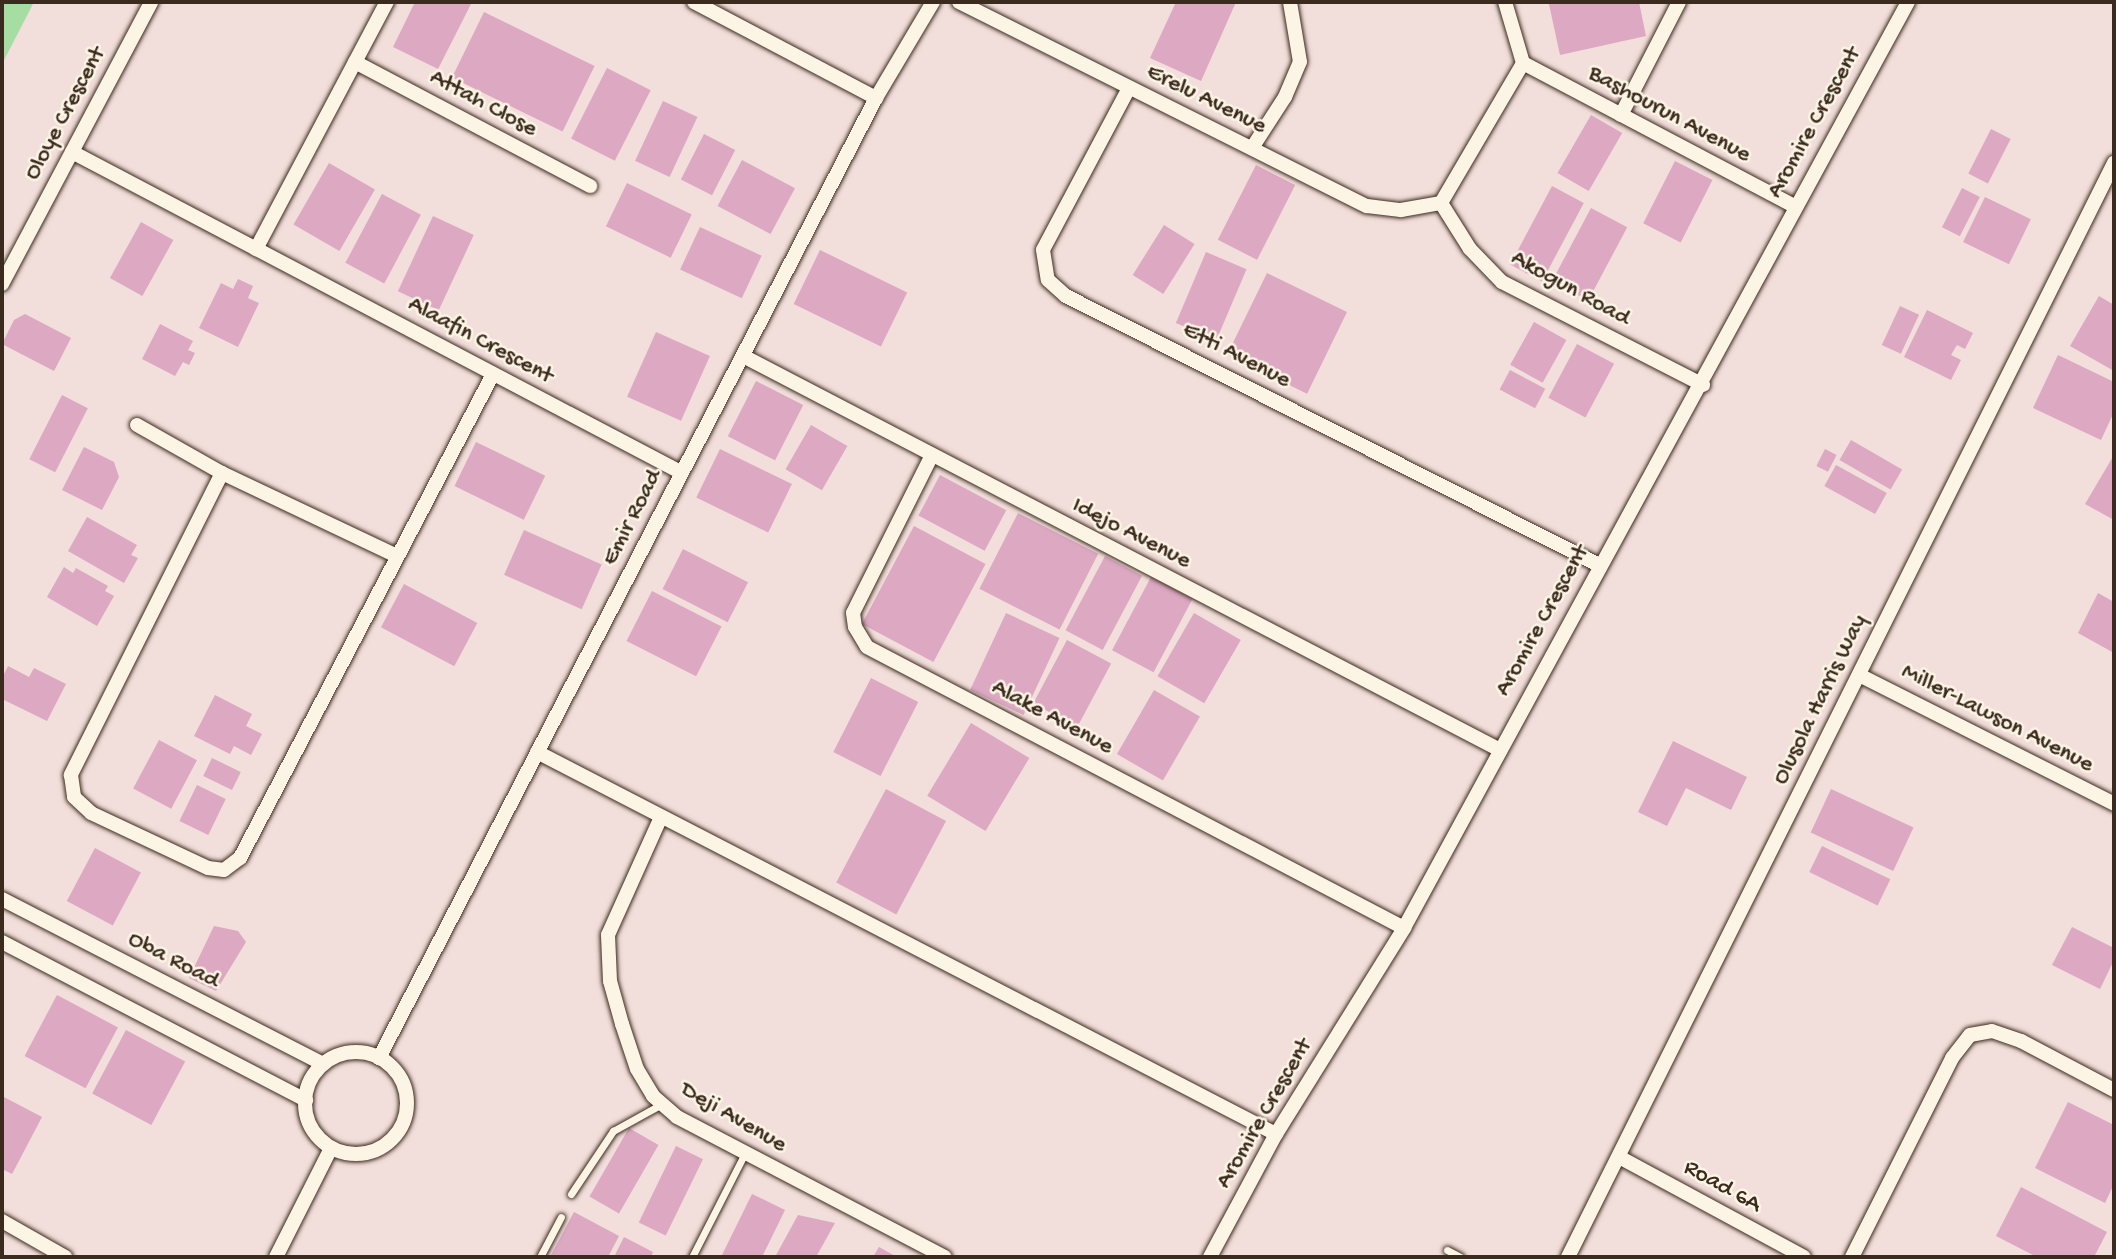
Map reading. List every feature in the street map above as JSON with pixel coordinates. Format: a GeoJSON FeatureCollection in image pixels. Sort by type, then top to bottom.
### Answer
{"type":"FeatureCollection","features":[{"type":"Feature","properties":{"kind":"street","name":"Oloye Crescent"},"geometry":{"type":"LineString","coordinates":[[2,284],[151,2]]}},
{"type":"Feature","properties":{"kind":"street"},"geometry":{"type":"LineString","coordinates":[[256,249],[387,2]]}},
{"type":"Feature","properties":{"kind":"street"},"geometry":{"type":"LineString","coordinates":[[694,2],[876,98]]}},
{"type":"Feature","properties":{"kind":"street","name":"Emir Road"},"geometry":{"type":"LineString","coordinates":[[379,1058],[682,473],[745,357],[876,98],[933,2]]}},
{"type":"Feature","properties":{"kind":"street","name":"Erelu Avenue"},"geometry":{"type":"LineString","coordinates":[[959,2],[1367,206],[1401,210],[1441,203]]}},
{"type":"Feature","properties":{"kind":"street"},"geometry":{"type":"LineString","coordinates":[[1252,148],[1285,97],[1300,62],[1290,2]]}},
{"type":"Feature","properties":{"kind":"street"},"geometry":{"type":"LineString","coordinates":[[1441,203],[1523,63],[1505,2]]}},
{"type":"Feature","properties":{"kind":"street"},"geometry":{"type":"LineString","coordinates":[[1621,115],[1679,2]]}},
{"type":"Feature","properties":{"kind":"street","name":"Aromire Crescent"},"geometry":{"type":"LineString","coordinates":[[1210,1257],[1276,1134],[1404,928],[1599,565],[1703,385],[1794,206],[1908,2]]}},
{"type":"Feature","properties":{"kind":"street","name":"Attah Close"},"geometry":{"type":"LineString","coordinates":[[355,62],[590,186]]}},
{"type":"Feature","properties":{"kind":"street","name":"Bashourun Avenue"},"geometry":{"type":"LineString","coordinates":[[1523,63],[1794,206]]}},
{"type":"Feature","properties":{"kind":"street","name":"Etti Avenue"},"geometry":{"type":"LineString","coordinates":[[1129,88],[1043,250],[1048,280],[1066,296],[1599,565]]}},
{"type":"Feature","properties":{"kind":"street","name":"Alaafin Crescent"},"geometry":{"type":"LineString","coordinates":[[72,152],[682,473]]}},
{"type":"Feature","properties":{"kind":"street","name":"Olusola Harris Way"},"geometry":{"type":"LineString","coordinates":[[1568,1257],[2114,163]]}},
{"type":"Feature","properties":{"kind":"street","name":"Akogun Road"},"geometry":{"type":"LineString","coordinates":[[1441,203],[1470,249],[1502,282],[1703,385]]}},
{"type":"Feature","properties":{"kind":"street","name":"Idejo Avenue"},"geometry":{"type":"LineString","coordinates":[[745,357],[931,457],[1498,749]]}},
{"type":"Feature","properties":{"kind":"street"},"geometry":{"type":"LineString","coordinates":[[222,473],[71,775],[74,797],[102,818],[208,868],[223,870],[240,858],[395,555],[493,374]]}},
{"type":"Feature","properties":{"kind":"street"},"geometry":{"type":"LineString","coordinates":[[137,425],[222,473],[395,555]]}},
{"type":"Feature","properties":{"kind":"street","name":"Alake Avenue"},"geometry":{"type":"LineString","coordinates":[[931,457],[853,613],[855,628],[867,647],[1404,928]]}},
{"type":"Feature","properties":{"kind":"street","name":"Miller-Lawson Avenue"},"geometry":{"type":"LineString","coordinates":[[1859,675],[2114,804]]}},
{"type":"Feature","properties":{"kind":"street"},"geometry":{"type":"LineString","coordinates":[[537,752],[1276,1134]]}},
{"type":"Feature","properties":{"kind":"street","name":"Deji Avenue"},"geometry":{"type":"LineString","coordinates":[[661,817],[608,935],[610,981],[638,1069],[662,1104],[677,1117],[945,1257]]}},
{"type":"Feature","properties":{"kind":"street","name":"Oba Road"},"geometry":{"type":"LineString","coordinates":[[2,899],[323,1064]]}},
{"type":"Feature","properties":{"kind":"street"},"geometry":{"type":"LineString","coordinates":[[2,942],[306,1100]]}},
{"type":"Feature","properties":{"kind":"street"},"geometry":{"type":"LineString","coordinates":[[1852,1257],[1952,1058],[1970,1035],[1992,1031],[2021,1041],[2114,1090]]}},
{"type":"Feature","properties":{"kind":"street"},"geometry":{"type":"LineString","coordinates":[[350,1053],[379,1058],[397,1074],[406,1096],[401,1127],[391,1140],[370,1152],[346,1153],[331,1148],[312,1129],[306,1100],[313,1075],[323,1064],[350,1053]]}},
{"type":"Feature","properties":{"kind":"street"},"geometry":{"type":"LineString","coordinates":[[276,1257],[331,1148]]}},
{"type":"Feature","properties":{"kind":"street","name":"Road 6A"},"geometry":{"type":"LineString","coordinates":[[1619,1157],[1804,1257]]}},
{"type":"Feature","properties":{"kind":"street"},"geometry":{"type":"LineString","coordinates":[[2,1221],[65,1257]]}},
{"type":"Feature","properties":{"kind":"lane"},"geometry":{"type":"LineString","coordinates":[[571,1194],[613,1131],[662,1104]]}},
{"type":"Feature","properties":{"kind":"lane"},"geometry":{"type":"LineString","coordinates":[[692,1257],[746,1153]]}},
{"type":"Feature","properties":{"kind":"lane"},"geometry":{"type":"LineString","coordinates":[[540,1257],[561,1217]]}},
{"type":"Feature","properties":{"kind":"lane"},"geometry":{"type":"LineString","coordinates":[[1447,1250],[1460,1257]]}},
{"type":"Feature","properties":{"kind":"green space"},"geometry":{"type":"Polygon","coordinates":[[[2,2],[34,2],[2,64],[2,2]]]}},
{"type":"Feature","properties":{"kind":"building"},"geometry":{"type":"Polygon","coordinates":[[[415,2],[472,2],[438,69],[393,47],[415,2]]]}},
{"type":"Feature","properties":{"kind":"building"},"geometry":{"type":"Polygon","coordinates":[[[1176,2],[1236,2],[1201,81],[1150,58],[1176,2]]]}},
{"type":"Feature","properties":{"kind":"building"},"geometry":{"type":"Polygon","coordinates":[[[1639,2],[1646,36],[1560,55],[1549,4],[1639,2]]]}},
{"type":"Feature","properties":{"kind":"building"},"geometry":{"type":"Polygon","coordinates":[[[484,12],[595,66],[563,132],[452,78],[484,12]]]}},
{"type":"Feature","properties":{"kind":"building"},"geometry":{"type":"Polygon","coordinates":[[[607,68],[651,90],[615,161],[571,138],[607,68]]]}},
{"type":"Feature","properties":{"kind":"building"},"geometry":{"type":"Polygon","coordinates":[[[663,101],[697,117],[670,177],[635,161],[663,101]]]}},
{"type":"Feature","properties":{"kind":"building"},"geometry":{"type":"Polygon","coordinates":[[[1591,115],[1622,133],[1589,191],[1558,173],[1591,115]]]}},
{"type":"Feature","properties":{"kind":"building"},"geometry":{"type":"Polygon","coordinates":[[[1991,129],[2011,139],[1988,184],[1968,174],[1991,129]]]}},
{"type":"Feature","properties":{"kind":"building"},"geometry":{"type":"Polygon","coordinates":[[[704,134],[735,150],[712,195],[681,179],[704,134]]]}},
{"type":"Feature","properties":{"kind":"building"},"geometry":{"type":"Polygon","coordinates":[[[742,160],[795,188],[771,234],[718,206],[742,160]]]}},
{"type":"Feature","properties":{"kind":"building"},"geometry":{"type":"Polygon","coordinates":[[[1675,161],[1712,180],[1681,242],[1643,223],[1675,161]]]}},
{"type":"Feature","properties":{"kind":"building"},"geometry":{"type":"Polygon","coordinates":[[[329,163],[375,190],[339,251],[294,224],[329,163]]]}},
{"type":"Feature","properties":{"kind":"building"},"geometry":{"type":"Polygon","coordinates":[[[1256,165],[1295,185],[1257,260],[1218,240],[1256,165]]]}},
{"type":"Feature","properties":{"kind":"building"},"geometry":{"type":"Polygon","coordinates":[[[627,183],[692,215],[671,258],[606,226],[627,183]]]}},
{"type":"Feature","properties":{"kind":"building"},"geometry":{"type":"Polygon","coordinates":[[[1552,186],[1584,203],[1542,281],[1510,265],[1552,186]]]}},
{"type":"Feature","properties":{"kind":"building"},"geometry":{"type":"Polygon","coordinates":[[[1962,188],[1980,197],[1960,236],[1942,227],[1962,188]]]}},
{"type":"Feature","properties":{"kind":"building"},"geometry":{"type":"Polygon","coordinates":[[[382,194],[421,215],[384,284],[345,263],[382,194]]]}},
{"type":"Feature","properties":{"kind":"building"},"geometry":{"type":"Polygon","coordinates":[[[1985,197],[2031,219],[2009,264],[1963,242],[1985,197]]]}},
{"type":"Feature","properties":{"kind":"building"},"geometry":{"type":"Polygon","coordinates":[[[1591,208],[1627,227],[1588,301],[1552,281],[1591,208]]]}},
{"type":"Feature","properties":{"kind":"building"},"geometry":{"type":"Polygon","coordinates":[[[433,216],[474,235],[439,310],[398,291],[433,216]]]}},
{"type":"Feature","properties":{"kind":"building"},"geometry":{"type":"Polygon","coordinates":[[[141,222],[173,240],[142,296],[110,278],[141,222]]]}},
{"type":"Feature","properties":{"kind":"building"},"geometry":{"type":"Polygon","coordinates":[[[1164,225],[1195,244],[1163,294],[1133,275],[1164,225]]]}},
{"type":"Feature","properties":{"kind":"building"},"geometry":{"type":"Polygon","coordinates":[[[700,227],[762,256],[742,298],[680,270],[700,227]]]}},
{"type":"Feature","properties":{"kind":"building"},"geometry":{"type":"Polygon","coordinates":[[[820,250],[907,293],[881,346],[794,304],[820,250]]]}},
{"type":"Feature","properties":{"kind":"building"},"geometry":{"type":"Polygon","coordinates":[[[1206,252],[1247,269],[1216,340],[1176,323],[1206,252]]]}},
{"type":"Feature","properties":{"kind":"building"},"geometry":{"type":"Polygon","coordinates":[[[1267,273],[1347,312],[1307,394],[1227,355],[1267,273]]]}},
{"type":"Feature","properties":{"kind":"building"},"geometry":{"type":"Polygon","coordinates":[[[238,279],[253,286],[248,298],[259,303],[238,347],[199,328],[221,283],[233,289],[238,279]]]}},
{"type":"Feature","properties":{"kind":"building"},"geometry":{"type":"Polygon","coordinates":[[[2099,296],[2114,305],[2114,371],[2070,346],[2099,296]]]}},
{"type":"Feature","properties":{"kind":"building"},"geometry":{"type":"Polygon","coordinates":[[[1900,306],[1919,315],[1901,354],[1882,345],[1900,306]]]}},
{"type":"Feature","properties":{"kind":"building"},"geometry":{"type":"Polygon","coordinates":[[[1927,310],[1973,333],[1965,349],[1957,345],[1951,355],[1961,360],[1951,380],[1904,357],[1927,310]]]}},
{"type":"Feature","properties":{"kind":"building"},"geometry":{"type":"Polygon","coordinates":[[[25,314],[71,338],[54,371],[2,344],[14,320],[25,314]]]}},
{"type":"Feature","properties":{"kind":"building"},"geometry":{"type":"Polygon","coordinates":[[[1534,322],[1566,340],[1543,383],[1510,365],[1534,322]]]}},
{"type":"Feature","properties":{"kind":"building"},"geometry":{"type":"Polygon","coordinates":[[[160,324],[193,341],[188,350],[195,353],[189,365],[183,362],[175,376],[142,359],[160,324]]]}},
{"type":"Feature","properties":{"kind":"building"},"geometry":{"type":"Polygon","coordinates":[[[656,332],[710,356],[681,421],[627,397],[656,332]]]}},
{"type":"Feature","properties":{"kind":"building"},"geometry":{"type":"Polygon","coordinates":[[[1577,344],[1614,364],[1585,418],[1548,398],[1577,344]]]}},
{"type":"Feature","properties":{"kind":"building"},"geometry":{"type":"Polygon","coordinates":[[[2058,355],[2114,382],[2114,412],[2101,440],[2033,408],[2058,355]]]}},
{"type":"Feature","properties":{"kind":"building"},"geometry":{"type":"Polygon","coordinates":[[[1510,370],[1545,389],[1535,408],[1500,389],[1510,370]]]}},
{"type":"Feature","properties":{"kind":"building"},"geometry":{"type":"Polygon","coordinates":[[[756,381],[803,405],[775,460],[728,436],[756,381]]]}},
{"type":"Feature","properties":{"kind":"building"},"geometry":{"type":"Polygon","coordinates":[[[62,395],[88,408],[55,472],[29,459],[62,395]]]}},
{"type":"Feature","properties":{"kind":"building"},"geometry":{"type":"Polygon","coordinates":[[[811,425],[847,446],[822,490],[786,469],[811,425]]]}},
{"type":"Feature","properties":{"kind":"building"},"geometry":{"type":"Polygon","coordinates":[[[1851,440],[1902,470],[1891,489],[1840,460],[1851,440]]]}},
{"type":"Feature","properties":{"kind":"building"},"geometry":{"type":"Polygon","coordinates":[[[476,442],[545,476],[524,520],[455,486],[476,442]]]}},
{"type":"Feature","properties":{"kind":"building"},"geometry":{"type":"Polygon","coordinates":[[[84,447],[114,462],[119,477],[102,510],[62,490],[84,447]]]}},
{"type":"Feature","properties":{"kind":"building"},"geometry":{"type":"Polygon","coordinates":[[[720,449],[792,484],[768,533],[696,498],[720,449]]]}},
{"type":"Feature","properties":{"kind":"building"},"geometry":{"type":"Polygon","coordinates":[[[1825,449],[1837,455],[1828,472],[1816,466],[1825,449]]]}},
{"type":"Feature","properties":{"kind":"building"},"geometry":{"type":"Polygon","coordinates":[[[2114,455],[2114,520],[2085,504],[2114,455]]]}},
{"type":"Feature","properties":{"kind":"building"},"geometry":{"type":"Polygon","coordinates":[[[1836,465],[1887,493],[1875,514],[1824,486],[1836,465]]]}},
{"type":"Feature","properties":{"kind":"building"},"geometry":{"type":"Polygon","coordinates":[[[940,475],[1006,510],[985,551],[918,516],[940,475]]]}},
{"type":"Feature","properties":{"kind":"building"},"geometry":{"type":"Polygon","coordinates":[[[1018,513],[1098,554],[1060,630],[979,589],[1018,513]]]}},
{"type":"Feature","properties":{"kind":"building"},"geometry":{"type":"Polygon","coordinates":[[[87,517],[137,545],[131,555],[138,558],[124,583],[68,551],[87,517]]]}},
{"type":"Feature","properties":{"kind":"building"},"geometry":{"type":"Polygon","coordinates":[[[914,526],[986,564],[933,662],[862,624],[914,526]]]}},
{"type":"Feature","properties":{"kind":"building"},"geometry":{"type":"Polygon","coordinates":[[[524,530],[602,565],[582,609],[504,575],[524,530]]]}},
{"type":"Feature","properties":{"kind":"building"},"geometry":{"type":"Polygon","coordinates":[[[683,549],[748,582],[728,622],[663,589],[683,549]]]}},
{"type":"Feature","properties":{"kind":"building"},"geometry":{"type":"Polygon","coordinates":[[[1105,556],[1142,576],[1103,650],[1066,630],[1105,556]]]}},
{"type":"Feature","properties":{"kind":"building"},"geometry":{"type":"Polygon","coordinates":[[[64,567],[73,573],[76,568],[108,586],[105,591],[114,596],[97,626],[47,597],[64,567]]]}},
{"type":"Feature","properties":{"kind":"building"},"geometry":{"type":"Polygon","coordinates":[[[1151,577],[1192,599],[1154,672],[1112,650],[1151,577]]]}},
{"type":"Feature","properties":{"kind":"building"},"geometry":{"type":"Polygon","coordinates":[[[404,584],[477,623],[454,666],[381,627],[404,584]]]}},
{"type":"Feature","properties":{"kind":"building"},"geometry":{"type":"Polygon","coordinates":[[[652,591],[721,626],[696,676],[627,641],[652,591]]]}},
{"type":"Feature","properties":{"kind":"building"},"geometry":{"type":"Polygon","coordinates":[[[2098,593],[2114,602],[2114,653],[2078,633],[2098,593]]]}},
{"type":"Feature","properties":{"kind":"building"},"geometry":{"type":"Polygon","coordinates":[[[1006,613],[1059,638],[1024,715],[970,690],[1006,613]]]}},
{"type":"Feature","properties":{"kind":"building"},"geometry":{"type":"Polygon","coordinates":[[[1194,613],[1241,640],[1204,703],[1158,676],[1194,613]]]}},
{"type":"Feature","properties":{"kind":"building"},"geometry":{"type":"Polygon","coordinates":[[[1067,640],[1111,663],[1077,727],[1033,704],[1067,640]]]}},
{"type":"Feature","properties":{"kind":"building"},"geometry":{"type":"Polygon","coordinates":[[[8,666],[29,677],[34,668],[66,684],[47,721],[2,699],[2,678],[8,666]]]}},
{"type":"Feature","properties":{"kind":"building"},"geometry":{"type":"Polygon","coordinates":[[[871,678],[918,702],[881,776],[833,752],[871,678]]]}},
{"type":"Feature","properties":{"kind":"building"},"geometry":{"type":"Polygon","coordinates":[[[1154,690],[1200,716],[1163,781],[1117,754],[1154,690]]]}},
{"type":"Feature","properties":{"kind":"building"},"geometry":{"type":"Polygon","coordinates":[[[215,695],[252,714],[246,726],[262,734],[251,755],[234,746],[230,754],[194,736],[215,695]]]}},
{"type":"Feature","properties":{"kind":"building"},"geometry":{"type":"Polygon","coordinates":[[[971,723],[1029,758],[986,831],[927,796],[971,723]]]}},
{"type":"Feature","properties":{"kind":"building"},"geometry":{"type":"Polygon","coordinates":[[[159,740],[197,760],[171,809],[133,789],[159,740]]]}},
{"type":"Feature","properties":{"kind":"building"},"geometry":{"type":"Polygon","coordinates":[[[1673,741],[1747,777],[1731,810],[1686,788],[1667,826],[1638,812],[1673,741]]]}},
{"type":"Feature","properties":{"kind":"building"},"geometry":{"type":"Polygon","coordinates":[[[212,758],[241,772],[232,790],[203,776],[212,758]]]}},
{"type":"Feature","properties":{"kind":"building"},"geometry":{"type":"Polygon","coordinates":[[[197,785],[226,799],[208,835],[179,821],[197,785]]]}},
{"type":"Feature","properties":{"kind":"building"},"geometry":{"type":"Polygon","coordinates":[[[886,789],[946,821],[896,915],[836,883],[886,789]]]}},
{"type":"Feature","properties":{"kind":"building"},"geometry":{"type":"Polygon","coordinates":[[[1831,789],[1913,827],[1893,871],[1811,833],[1831,789]]]}},
{"type":"Feature","properties":{"kind":"building"},"geometry":{"type":"Polygon","coordinates":[[[1822,846],[1890,879],[1878,905],[1809,872],[1822,846]]]}},
{"type":"Feature","properties":{"kind":"building"},"geometry":{"type":"Polygon","coordinates":[[[95,848],[141,872],[113,925],[67,901],[95,848]]]}},
{"type":"Feature","properties":{"kind":"building"},"geometry":{"type":"Polygon","coordinates":[[[214,926],[238,931],[246,942],[216,991],[189,978],[214,926]]]}},
{"type":"Feature","properties":{"kind":"building"},"geometry":{"type":"Polygon","coordinates":[[[2072,927],[2114,948],[2114,960],[2100,989],[2052,965],[2072,927]]]}},
{"type":"Feature","properties":{"kind":"building"},"geometry":{"type":"Polygon","coordinates":[[[57,995],[118,1027],[86,1088],[25,1056],[57,995]]]}},
{"type":"Feature","properties":{"kind":"building"},"geometry":{"type":"Polygon","coordinates":[[[126,1030],[185,1061],[151,1125],[92,1094],[126,1030]]]}},
{"type":"Feature","properties":{"kind":"building"},"geometry":{"type":"Polygon","coordinates":[[[2,1096],[42,1117],[12,1174],[2,1169],[2,1096]]]}},
{"type":"Feature","properties":{"kind":"building"},"geometry":{"type":"Polygon","coordinates":[[[2068,1102],[2114,1125],[2114,1184],[2105,1203],[2035,1168],[2068,1102]]]}},
{"type":"Feature","properties":{"kind":"building"},"geometry":{"type":"Polygon","coordinates":[[[629,1128],[658,1145],[619,1213],[590,1196],[629,1128]]]}},
{"type":"Feature","properties":{"kind":"building"},"geometry":{"type":"Polygon","coordinates":[[[676,1146],[703,1159],[666,1236],[639,1222],[676,1146]]]}},
{"type":"Feature","properties":{"kind":"building"},"geometry":{"type":"Polygon","coordinates":[[[2021,1187],[2107,1232],[2094,1257],[2037,1257],[1996,1236],[2021,1187]]]}},
{"type":"Feature","properties":{"kind":"building"},"geometry":{"type":"Polygon","coordinates":[[[752,1194],[785,1210],[762,1257],[721,1257],[752,1194]]]}},
{"type":"Feature","properties":{"kind":"building"},"geometry":{"type":"Polygon","coordinates":[[[574,1212],[619,1236],[608,1257],[550,1257],[574,1212]]]}},
{"type":"Feature","properties":{"kind":"building"},"geometry":{"type":"Polygon","coordinates":[[[798,1215],[835,1223],[816,1257],[775,1257],[798,1215]]]}},
{"type":"Feature","properties":{"kind":"building"},"geometry":{"type":"Polygon","coordinates":[[[624,1237],[653,1252],[651,1257],[614,1257],[624,1237]]]}},
{"type":"Feature","properties":{"kind":"building"},"geometry":{"type":"Polygon","coordinates":[[[879,1247],[897,1257],[873,1257],[879,1247]]]}}]}
